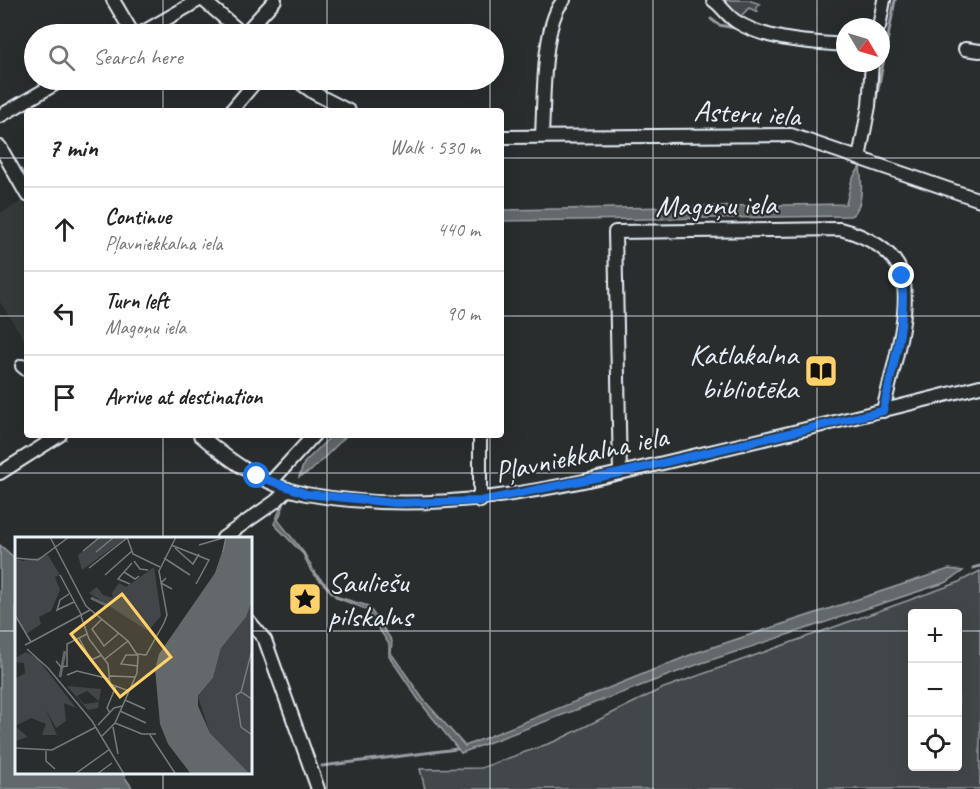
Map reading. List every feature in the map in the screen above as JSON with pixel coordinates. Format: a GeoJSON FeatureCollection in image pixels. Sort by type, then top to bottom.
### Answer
{"type":"FeatureCollection","features":[{"type":"Feature","properties":{"kind":"street"},"geometry":{"type":"LineString","coordinates":[[113,0],[127,24]]}},
{"type":"Feature","properties":{"kind":"street"},"geometry":{"type":"LineString","coordinates":[[158,24],[201,0],[231,24]]}},
{"type":"Feature","properties":{"kind":"street"},"geometry":{"type":"LineString","coordinates":[[252,24],[275,0]]}},
{"type":"Feature","properties":{"kind":"street"},"geometry":{"type":"LineString","coordinates":[[542,135],[549,43],[554,15],[564,0]]}},
{"type":"Feature","properties":{"kind":"street"},"geometry":{"type":"LineString","coordinates":[[713,0],[736,21],[746,26],[789,40],[836,44]]}},
{"type":"Feature","properties":{"kind":"street"},"geometry":{"type":"LineString","coordinates":[[881,18],[884,0]]}},
{"type":"Feature","properties":{"kind":"street"},"geometry":{"type":"LineString","coordinates":[[966,49],[980,51]]}},
{"type":"Feature","properties":{"kind":"street"},"geometry":{"type":"LineString","coordinates":[[859,158],[869,106],[871,72]]}},
{"type":"Feature","properties":{"kind":"street"},"geometry":{"type":"LineString","coordinates":[[0,116],[45,90]]}},
{"type":"Feature","properties":{"kind":"street"},"geometry":{"type":"LineString","coordinates":[[234,108],[249,90]]}},
{"type":"Feature","properties":{"kind":"street"},"geometry":{"type":"LineString","coordinates":[[311,90],[341,108]]}},
{"type":"Feature","properties":{"kind":"street","name":"Asteru iela"},"geometry":{"type":"LineString","coordinates":[[504,137],[791,135],[980,200]]}},
{"type":"Feature","properties":{"kind":"street"},"geometry":{"type":"LineString","coordinates":[[0,147],[24,190]]}},
{"type":"Feature","properties":{"kind":"street","name":"Magoņu iela"},"geometry":{"type":"LineString","coordinates":[[620,473],[615,232],[840,229],[864,235],[886,252],[902,276],[904,286],[902,321],[883,411]]}},
{"type":"Feature","properties":{"kind":"street","name":"Pļavniekkalna iela"},"geometry":{"type":"LineString","coordinates":[[204,438],[240,467],[288,489],[307,494],[395,503],[480,501],[620,473],[980,386]]}},
{"type":"Feature","properties":{"kind":"street"},"geometry":{"type":"LineString","coordinates":[[0,473],[55,438]]}},
{"type":"Feature","properties":{"kind":"street"},"geometry":{"type":"LineString","coordinates":[[271,482],[311,438]]}},
{"type":"Feature","properties":{"kind":"street"},"geometry":{"type":"LineString","coordinates":[[480,438],[480,501]]}},
{"type":"Feature","properties":{"kind":"street"},"geometry":{"type":"LineString","coordinates":[[224,537],[276,501],[288,489]]}},
{"type":"Feature","properties":{"kind":"street"},"geometry":{"type":"LineString","coordinates":[[252,624],[265,640],[318,789]]}},
{"type":"Feature","properties":{"kind":"shaded area"},"geometry":{"type":"Polygon","coordinates":[[[720,0],[748,0],[760,4],[756,7],[758,12],[749,8],[738,19],[720,0]]]}},
{"type":"Feature","properties":{"kind":"shaded area"},"geometry":{"type":"Polygon","coordinates":[[[860,167],[860,200],[851,216],[504,221],[504,210],[846,204],[852,179],[860,167]]]}},
{"type":"Feature","properties":{"kind":"shaded area"},"geometry":{"type":"Polygon","coordinates":[[[23,201],[24,339],[0,302],[0,213],[23,201]]]}},
{"type":"Feature","properties":{"kind":"shaded area"},"geometry":{"type":"Polygon","coordinates":[[[329,438],[344,438],[311,471],[299,477],[304,463],[329,438]]]}},
{"type":"Feature","properties":{"kind":"shaded area"},"geometry":{"type":"Polygon","coordinates":[[[282,504],[284,505],[278,520],[304,553],[315,573],[338,597],[368,606],[392,641],[391,653],[423,699],[465,746],[695,653],[949,569],[963,571],[947,582],[699,664],[461,753],[420,702],[389,656],[389,644],[366,609],[337,598],[311,571],[303,554],[274,524],[282,504]]]}},
{"type":"Feature","properties":{"kind":"shaded area"},"geometry":{"type":"Polygon","coordinates":[[[0,545],[15,558],[15,774],[123,774],[133,789],[0,789],[0,545]]]}},
{"type":"Feature","properties":{"kind":"shaded area"},"geometry":{"type":"Polygon","coordinates":[[[980,571],[980,789],[425,789],[420,769],[481,768],[556,741],[661,689],[957,583],[980,571]]]}},
{"type":"Feature","properties":{"kind":"waterway"},"geometry":{"type":"LineString","coordinates":[[875,105],[895,0]]}},
{"type":"Feature","properties":{"kind":"waterway"},"geometry":{"type":"LineString","coordinates":[[711,19],[719,25],[735,28]]}},
{"type":"Feature","properties":{"kind":"waterway"},"geometry":{"type":"LineString","coordinates":[[973,568],[980,566]]}},
{"type":"Feature","properties":{"kind":"waterway"},"geometry":{"type":"LineString","coordinates":[[322,766],[457,749]]}},
{"type":"Feature","properties":{"kind":"place","name":"Katlakalna bibliotēka"},"geometry":{"type":"Point","coordinates":[821,371]}},
{"type":"Feature","properties":{"kind":"place","name":"Sauliešu pilskalns"},"geometry":{"type":"Point","coordinates":[305,599]}},
{"type":"Feature","properties":{"kind":"route"},"geometry":{"type":"LineString","coordinates":[[257,476],[307,494],[395,503],[480,501],[620,473],[883,411],[902,321],[905,296],[902,276]]}}]}
